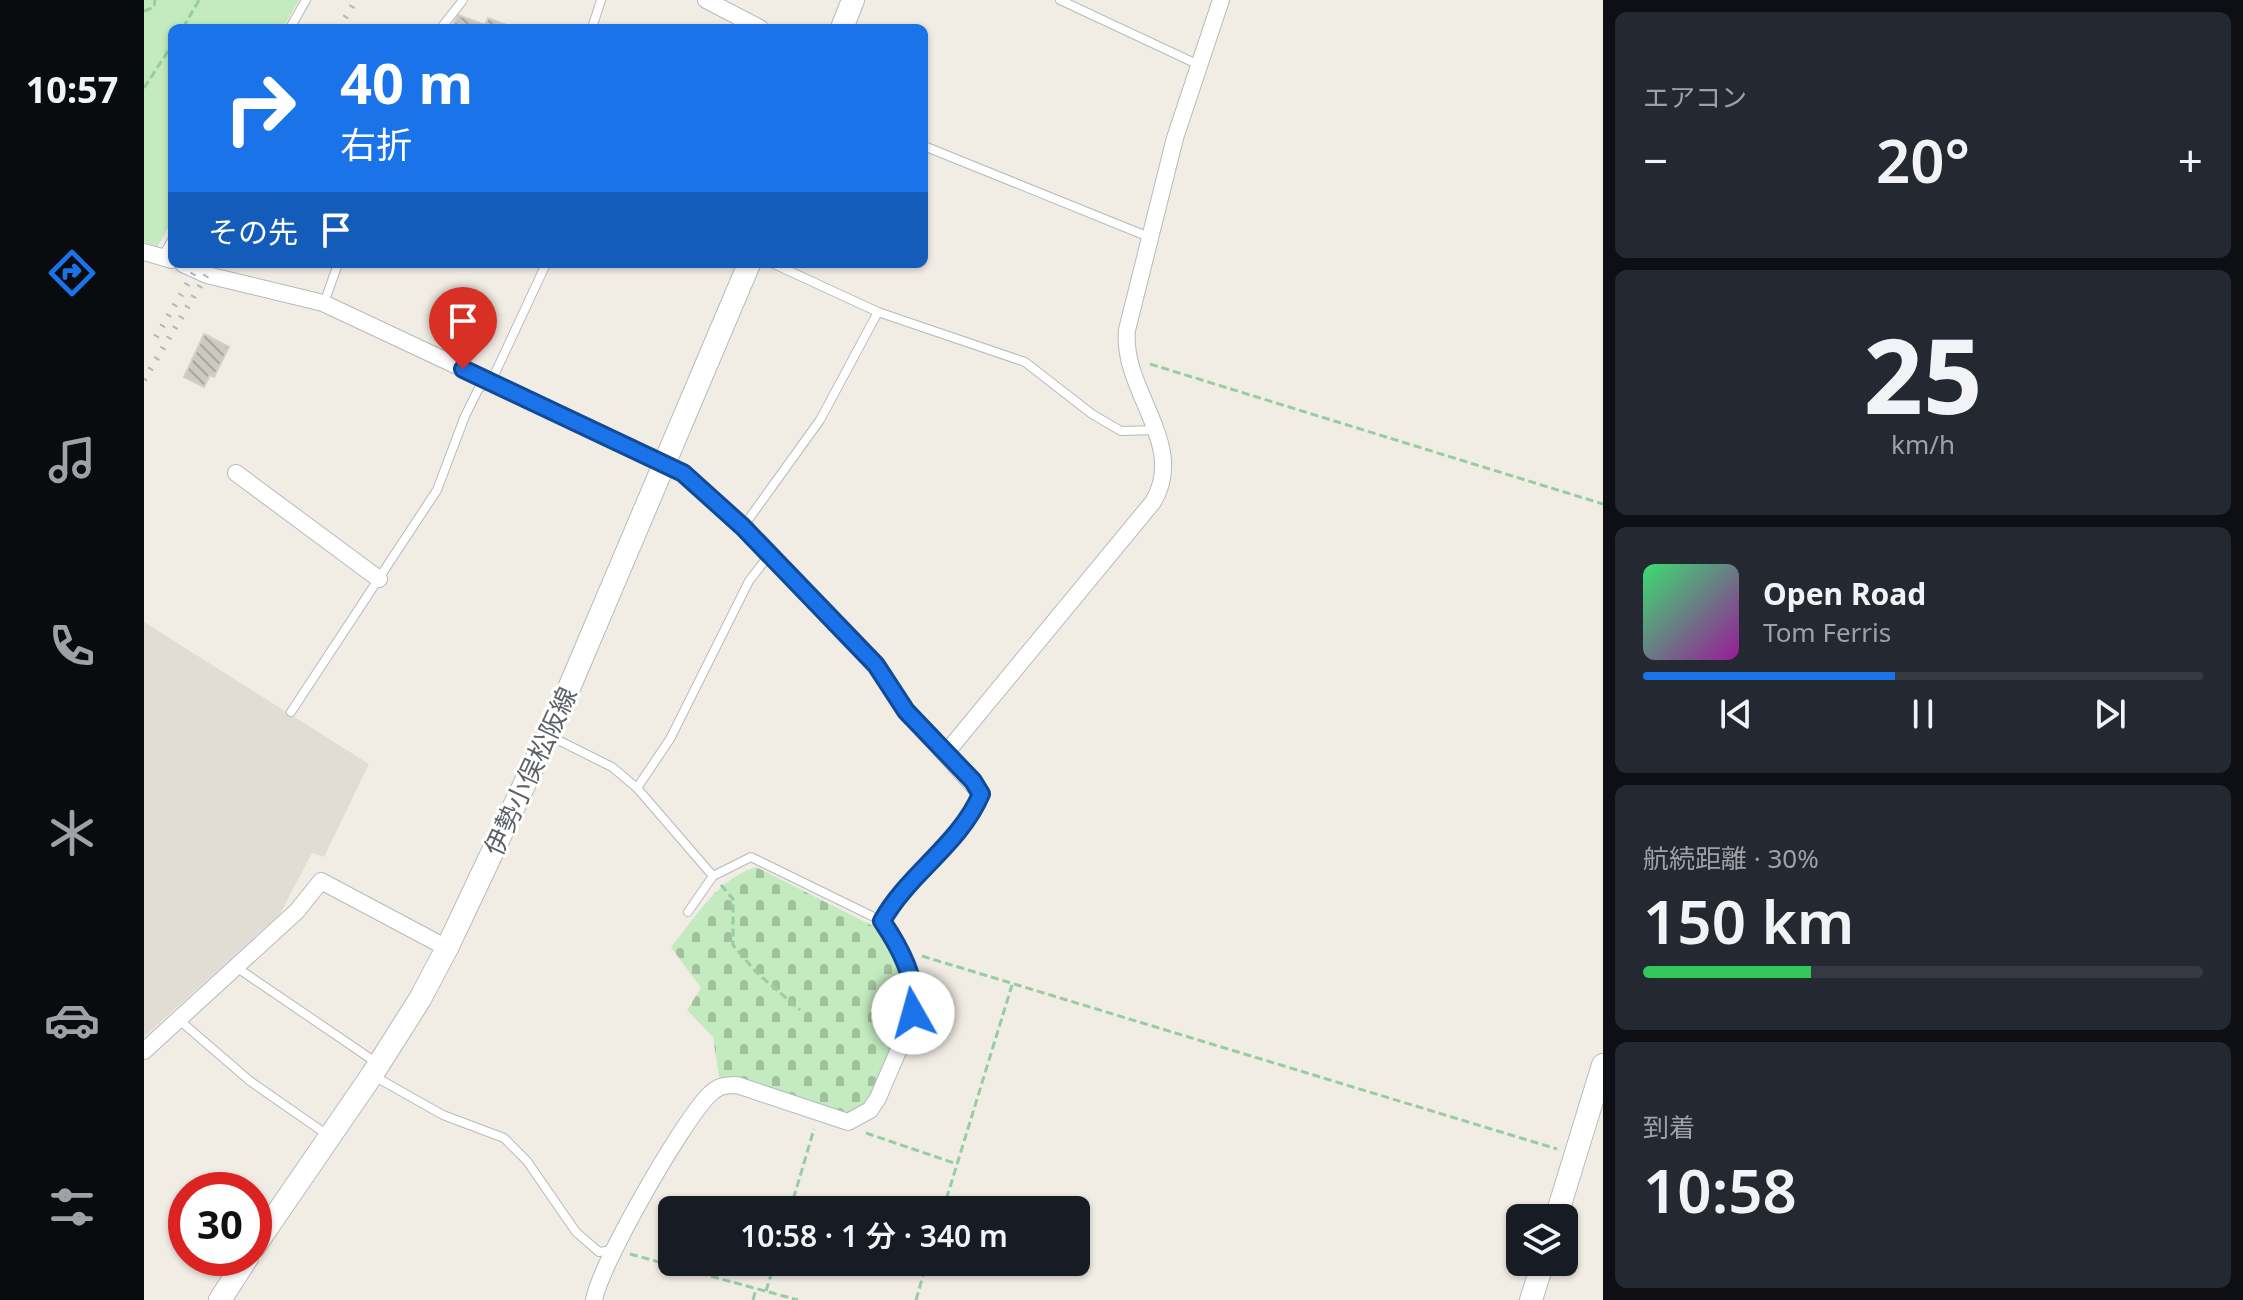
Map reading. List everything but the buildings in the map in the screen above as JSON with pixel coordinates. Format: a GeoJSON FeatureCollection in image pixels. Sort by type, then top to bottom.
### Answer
{"type":"FeatureCollection","features":[{"type":"Feature","properties":{"kind":"main road"},"geometry":{"type":"LineString","coordinates":[[844,24],[853,0]]}},
{"type":"Feature","properties":{"kind":"main road","name":"伊勢小俣松阪線"},"geometry":{"type":"LineString","coordinates":[[272,1221],[376,1070],[447,948],[548,735],[747,268]]}},
{"type":"Feature","properties":{"kind":"main road"},"geometry":{"type":"LineString","coordinates":[[1560,1204],[1603,1065]]}},
{"type":"Feature","properties":{"kind":"main road"},"geometry":{"type":"LineString","coordinates":[[220,1300],[235,1276]]}},
{"type":"Feature","properties":{"kind":"main road"},"geometry":{"type":"LineString","coordinates":[[1531,1300],[1539,1276]]}},
{"type":"Feature","properties":{"kind":"street"},"geometry":{"type":"LineString","coordinates":[[706,0],[752,24]]}},
{"type":"Feature","properties":{"kind":"street"},"geometry":{"type":"LineString","coordinates":[[946,753],[1153,502],[1164,484],[1166,470],[1156,430],[1125,351],[1127,330],[1175,138],[1221,0]]}},
{"type":"Feature","properties":{"kind":"street"},"geometry":{"type":"LineString","coordinates":[[144,252],[167,258]]}},
{"type":"Feature","properties":{"kind":"street"},"geometry":{"type":"LineString","coordinates":[[192,268],[207,275],[323,303],[664,463]]}},
{"type":"Feature","properties":{"kind":"street"},"geometry":{"type":"LineString","coordinates":[[236,473],[379,579]]}},
{"type":"Feature","properties":{"kind":"street"},"geometry":{"type":"LineString","coordinates":[[594,1300],[601,1274],[673,1147],[708,1096],[722,1085],[737,1085],[818,1115],[848,1122],[870,1110],[878,1098],[913,1013],[909,975],[901,949],[882,921],[892,903],[972,814],[981,794],[906,711],[876,665],[783,568]]}},
{"type":"Feature","properties":{"kind":"street"},"geometry":{"type":"LineString","coordinates":[[144,1051],[297,911],[321,881],[447,948]]}},
{"type":"Feature","properties":{"kind":"lane"},"geometry":{"type":"LineString","coordinates":[[292,24],[306,0]]}},
{"type":"Feature","properties":{"kind":"lane"},"geometry":{"type":"LineString","coordinates":[[444,24],[463,0]]}},
{"type":"Feature","properties":{"kind":"lane"},"geometry":{"type":"LineString","coordinates":[[593,24],[601,0]]}},
{"type":"Feature","properties":{"kind":"lane"},"geometry":{"type":"LineString","coordinates":[[1060,0],[1199,65]]}},
{"type":"Feature","properties":{"kind":"lane"},"geometry":{"type":"LineString","coordinates":[[928,148],[1150,238]]}},
{"type":"Feature","properties":{"kind":"lane"},"geometry":{"type":"LineString","coordinates":[[323,303],[336,268]]}},
{"type":"Feature","properties":{"kind":"lane"},"geometry":{"type":"LineString","coordinates":[[291,712],[437,490],[479,388],[491,382],[544,268]]}},
{"type":"Feature","properties":{"kind":"lane"},"geometry":{"type":"LineString","coordinates":[[783,268],[878,312],[1025,362],[1092,414],[1121,431],[1156,430]]}},
{"type":"Feature","properties":{"kind":"lane"},"geometry":{"type":"LineString","coordinates":[[743,527],[820,420],[878,312]]}},
{"type":"Feature","properties":{"kind":"lane"},"geometry":{"type":"LineString","coordinates":[[664,463],[683,473],[783,568]]}},
{"type":"Feature","properties":{"kind":"lane"},"geometry":{"type":"LineString","coordinates":[[637,788],[670,739],[749,581],[770,554]]}},
{"type":"Feature","properties":{"kind":"lane"},"geometry":{"type":"LineString","coordinates":[[548,735],[612,767],[637,788],[713,876]]}},
{"type":"Feature","properties":{"kind":"lane"},"geometry":{"type":"LineString","coordinates":[[688,912],[713,876],[751,857],[882,921]]}},
{"type":"Feature","properties":{"kind":"lane"},"geometry":{"type":"LineString","coordinates":[[236,966],[376,1070],[443,1115],[504,1138],[527,1161],[576,1232],[599,1252],[614,1250]]}},
{"type":"Feature","properties":{"kind":"lane"},"geometry":{"type":"LineString","coordinates":[[177,1019],[250,1081],[331,1137]]}},
{"type":"Feature","properties":{"kind":"path"},"geometry":{"type":"LineString","coordinates":[[144,11],[154,7],[155,0]]}},
{"type":"Feature","properties":{"kind":"path"},"geometry":{"type":"LineString","coordinates":[[185,24],[199,0]]}},
{"type":"Feature","properties":{"kind":"path"},"geometry":{"type":"LineString","coordinates":[[144,88],[168,51]]}},
{"type":"Feature","properties":{"kind":"path"},"geometry":{"type":"LineString","coordinates":[[1131,367],[1148,363],[1603,504]]}},
{"type":"Feature","properties":{"kind":"path"},"geometry":{"type":"LineString","coordinates":[[713,876],[733,899],[733,945],[756,972],[800,1010]]}},
{"type":"Feature","properties":{"kind":"path"},"geometry":{"type":"LineString","coordinates":[[901,949],[1576,1155]]}},
{"type":"Feature","properties":{"kind":"path"},"geometry":{"type":"LineString","coordinates":[[947,1196],[1012,985]]}},
{"type":"Feature","properties":{"kind":"path"},"geometry":{"type":"LineString","coordinates":[[794,1196],[818,1115]]}},
{"type":"Feature","properties":{"kind":"path"},"geometry":{"type":"LineString","coordinates":[[848,1122],[859,1130],[957,1164]]}},
{"type":"Feature","properties":{"kind":"path"},"geometry":{"type":"LineString","coordinates":[[614,1250],[798,1300]]}},
{"type":"Feature","properties":{"kind":"path"},"geometry":{"type":"LineString","coordinates":[[766,1291],[771,1276]]}},
{"type":"Feature","properties":{"kind":"path"},"geometry":{"type":"LineString","coordinates":[[916,1300],[923,1276]]}},
{"type":"Feature","properties":{"kind":"path"},"geometry":{"type":"LineString","coordinates":[[753,1300],[756,1289]]}},
{"type":"Feature","properties":{"kind":"shaded area"},"geometry":{"type":"Polygon","coordinates":[[[144,622],[369,764],[324,857],[312,853],[280,914],[144,1037],[144,622]]]}},
{"type":"Feature","properties":{"kind":"green space"},"geometry":{"type":"Polygon","coordinates":[[[144,0],[299,0],[285,24],[168,24],[168,228],[158,246],[144,242],[144,0]]]}},
{"type":"Feature","properties":{"kind":"green space"},"geometry":{"type":"Polygon","coordinates":[[[756,867],[873,926],[896,955],[909,1008],[873,1097],[852,1117],[738,1078],[719,1077],[713,1037],[687,1010],[701,988],[671,947],[719,890],[730,880],[756,867]]]}},
{"type":"Feature","properties":{"kind":"railway"},"geometry":{"type":"LineString","coordinates":[[341,24],[356,0]]}},
{"type":"Feature","properties":{"kind":"railway"},"geometry":{"type":"LineString","coordinates":[[156,337],[197,268]]}},
{"type":"Feature","properties":{"kind":"railway"},"geometry":{"type":"LineString","coordinates":[[144,380],[211,268]]}},
{"type":"Feature","properties":{"kind":"route"},"geometry":{"type":"LineString","coordinates":[[463,369],[683,473],[743,527],[876,665],[906,711],[973,781],[981,794],[972,814],[892,903],[882,921],[901,949],[915,1005],[913,1013]]}}]}
